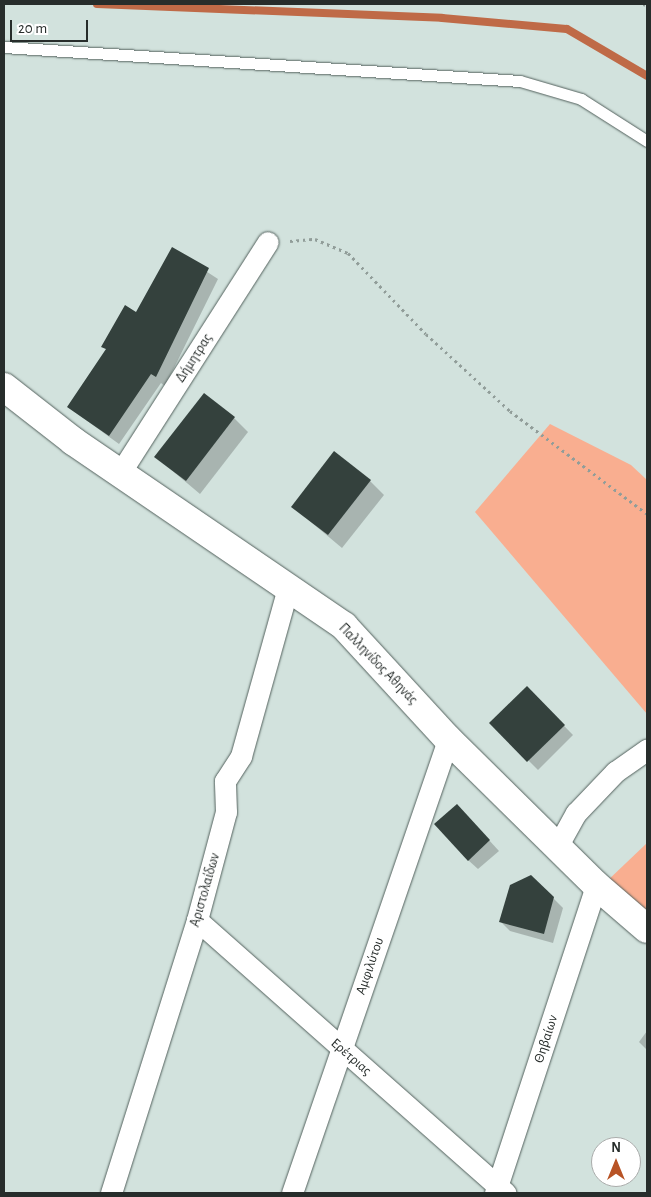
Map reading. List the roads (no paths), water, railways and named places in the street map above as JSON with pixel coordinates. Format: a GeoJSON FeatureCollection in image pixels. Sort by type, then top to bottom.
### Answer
{"type":"FeatureCollection","features":[{"type":"Feature","properties":{"kind":"street","name":"Δήμητρας"},"geometry":{"type":"LineString","coordinates":[[120,473],[268,242]]}},
{"type":"Feature","properties":{"kind":"street","name":"Παλληνίδος Αθηνάς"},"geometry":{"type":"LineString","coordinates":[[4,387],[120,473],[344,626],[448,739],[596,885],[647,929]]}},
{"type":"Feature","properties":{"kind":"street","name":"Αριστολαίδων"},"geometry":{"type":"LineString","coordinates":[[111,1193],[197,920],[226,812],[225,781],[242,756],[288,588]]}},
{"type":"Feature","properties":{"kind":"street","name":"Αμφιλύτου"},"geometry":{"type":"LineString","coordinates":[[292,1193],[448,739]]}},
{"type":"Feature","properties":{"kind":"street"},"geometry":{"type":"LineString","coordinates":[[557,847],[576,814],[616,772],[647,750]]}},
{"type":"Feature","properties":{"kind":"street","name":"Θηβαίων"},"geometry":{"type":"LineString","coordinates":[[499,1191],[596,885]]}},
{"type":"Feature","properties":{"kind":"street","name":"Ερέτριας"},"geometry":{"type":"LineString","coordinates":[[197,920],[499,1191]]}},
{"type":"Feature","properties":{"kind":"lane"},"geometry":{"type":"LineString","coordinates":[[4,47],[520,81],[580,99],[647,141]]}},
{"type":"Feature","properties":{"kind":"waterway"},"geometry":{"type":"LineString","coordinates":[[97,4],[442,18],[567,29],[647,76]]}}]}
